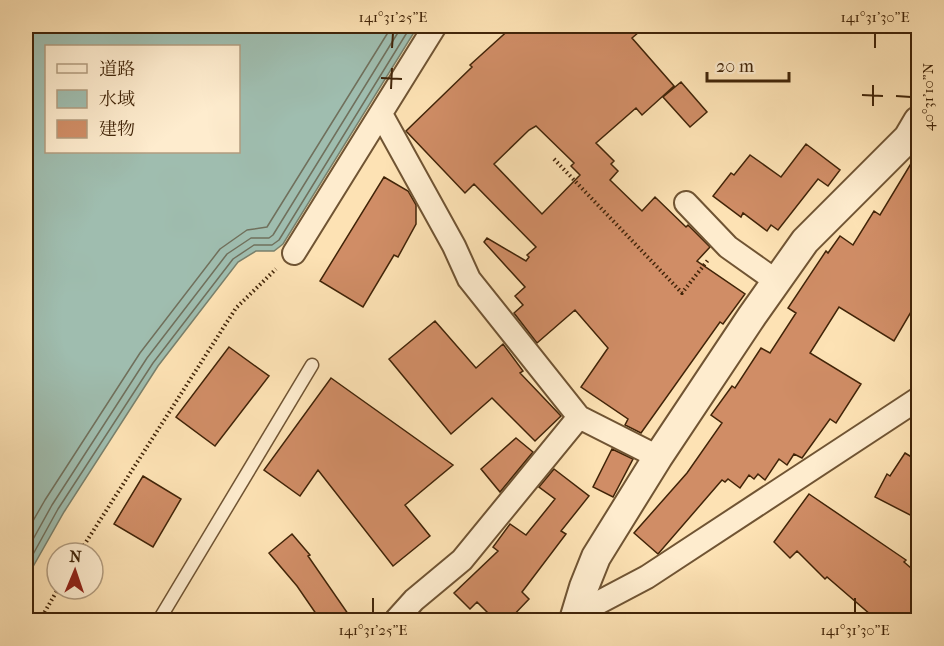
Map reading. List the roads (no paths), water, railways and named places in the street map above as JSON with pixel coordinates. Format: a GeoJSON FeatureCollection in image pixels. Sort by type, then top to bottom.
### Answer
{"type":"FeatureCollection","features":[{"type":"Feature","properties":{"kind":"street"},"geometry":{"type":"LineString","coordinates":[[294,253],[435,26]]}},
{"type":"Feature","properties":{"kind":"street"},"geometry":{"type":"LineString","coordinates":[[381,114],[454,246],[469,279],[579,417],[658,457]]}},
{"type":"Feature","properties":{"kind":"street"},"geometry":{"type":"LineString","coordinates":[[575,618],[584,586],[596,557],[658,457],[776,281],[805,241],[908,138],[918,121]]}},
{"type":"Feature","properties":{"kind":"street"},"geometry":{"type":"LineString","coordinates":[[686,203],[724,242],[776,281]]}},
{"type":"Feature","properties":{"kind":"street"},"geometry":{"type":"LineString","coordinates":[[575,618],[647,577],[918,399]]}},
{"type":"Feature","properties":{"kind":"street"},"geometry":{"type":"LineString","coordinates":[[396,621],[414,600],[462,560],[579,417]]}},
{"type":"Feature","properties":{"kind":"lane"},"geometry":{"type":"LineString","coordinates":[[159,621],[312,365]]}},
{"type":"Feature","properties":{"kind":"water"},"geometry":{"type":"Polygon","coordinates":[[[26,26],[418,26],[283,244],[274,251],[256,251],[238,262],[158,366],[48,541],[45,541],[45,546],[26,579],[26,26]]]}}]}
